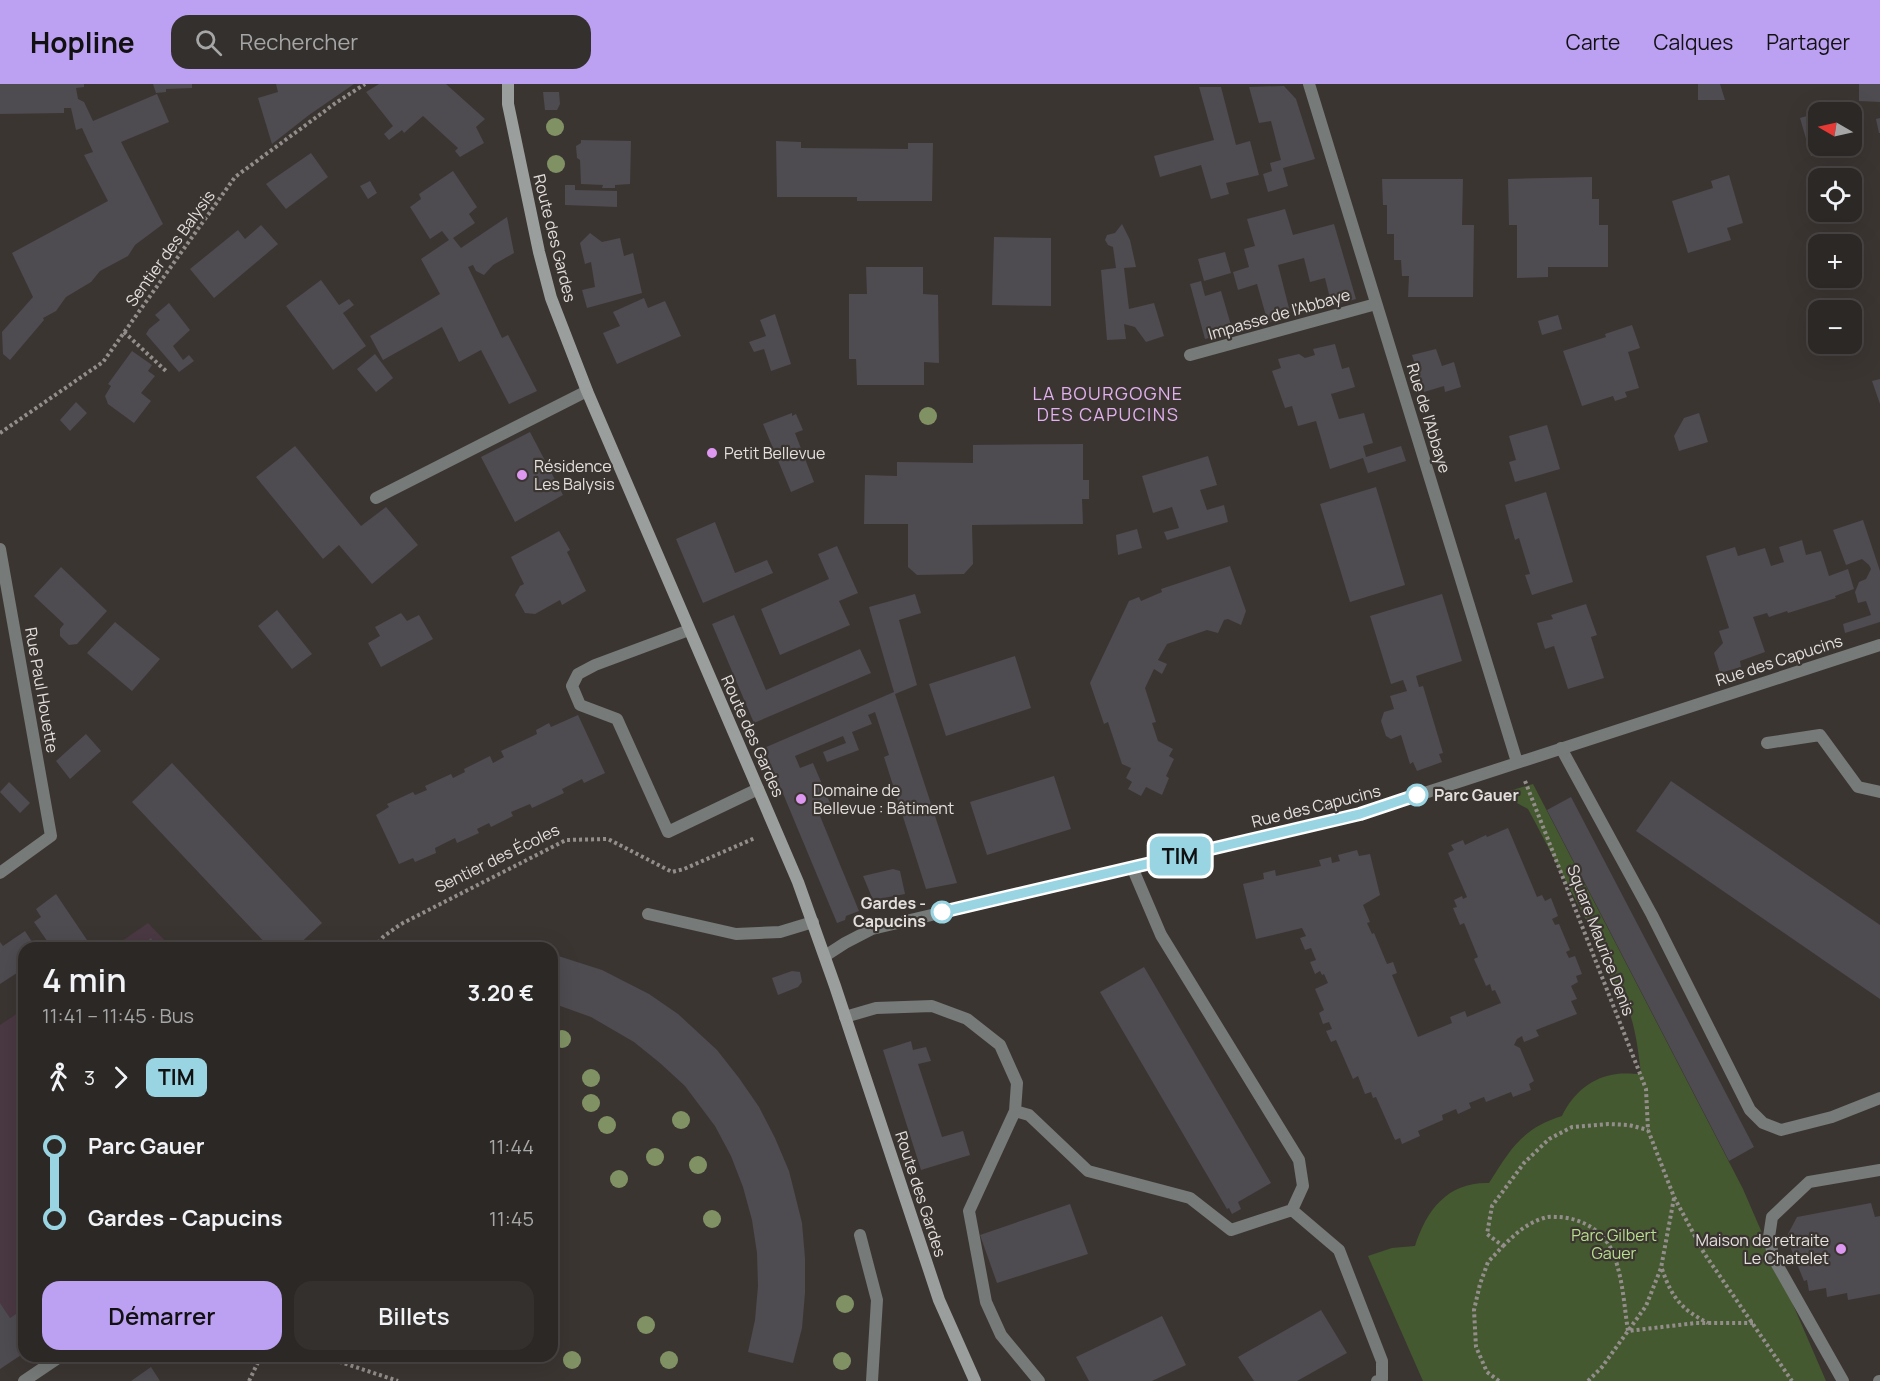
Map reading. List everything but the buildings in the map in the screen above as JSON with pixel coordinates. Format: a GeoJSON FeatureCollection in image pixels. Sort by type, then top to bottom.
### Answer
{"type":"FeatureCollection","features":[{"type":"Feature","properties":{"kind":"main road","name":"Route des Gardes"},"geometry":{"type":"LineString","coordinates":[[497,84],[508,104]]}},
{"type":"Feature","properties":{"kind":"main road","name":"Route des Gardes"},"geometry":{"type":"LineString","coordinates":[[508,84],[508,104],[551,298],[587,391],[688,630],[798,882],[825,956],[939,1300],[975,1381]]}},
{"type":"Feature","properties":{"kind":"street","name":"Rue de l'Abbaye"},"geometry":{"type":"LineString","coordinates":[[1309,84],[1517,762]]}},
{"type":"Feature","properties":{"kind":"street","name":"Impasse de l'Abbaye"},"geometry":{"type":"LineString","coordinates":[[1190,355],[1376,304]]}},
{"type":"Feature","properties":{"kind":"street"},"geometry":{"type":"LineString","coordinates":[[376,498],[587,391]]}},
{"type":"Feature","properties":{"kind":"street","name":"Rue Paul Houette"},"geometry":{"type":"LineString","coordinates":[[0,549],[51,836],[0,873]]}},
{"type":"Feature","properties":{"kind":"street"},"geometry":{"type":"LineString","coordinates":[[688,630],[596,664],[578,674],[572,686],[580,705],[617,719],[668,832],[758,789]]}},
{"type":"Feature","properties":{"kind":"street","name":"Rue des Capucins"},"geometry":{"type":"LineString","coordinates":[[825,956],[872,929],[1360,814],[1880,645]]}},
{"type":"Feature","properties":{"kind":"street"},"geometry":{"type":"LineString","coordinates":[[1767,742],[1820,735],[1858,788],[1880,792]]}},
{"type":"Feature","properties":{"kind":"street"},"geometry":{"type":"LineString","coordinates":[[1561,748],[1652,915],[1750,1110],[1762,1123],[1781,1130],[1832,1118],[1880,1098]]}},
{"type":"Feature","properties":{"kind":"street"},"geometry":{"type":"LineString","coordinates":[[1016,1111],[1029,1115],[1088,1171],[1190,1198],[1231,1230],[1292,1210],[1303,1186],[1299,1160],[1161,935],[1132,867]]}},
{"type":"Feature","properties":{"kind":"street"},"geometry":{"type":"LineString","coordinates":[[648,914],[736,934],[780,932],[813,922]]}},
{"type":"Feature","properties":{"kind":"street"},"geometry":{"type":"LineString","coordinates":[[845,1017],[876,1008],[932,1006],[967,1019],[1000,1045],[1017,1083],[1016,1111],[969,1211],[986,1302],[1001,1335],[1039,1381]]}},
{"type":"Feature","properties":{"kind":"street"},"geometry":{"type":"LineString","coordinates":[[1843,1381],[1774,1259],[1769,1237],[1772,1217],[1809,1182],[1880,1170]]}},
{"type":"Feature","properties":{"kind":"street"},"geometry":{"type":"LineString","coordinates":[[1292,1210],[1339,1250],[1382,1361],[1382,1379],[1377,1381]]}},
{"type":"Feature","properties":{"kind":"street"},"geometry":{"type":"LineString","coordinates":[[860,1235],[878,1300],[872,1381]]}},
{"type":"Feature","properties":{"kind":"street"},"geometry":{"type":"LineString","coordinates":[[24,1381],[52,1362]]}},
{"type":"Feature","properties":{"kind":"path","name":"Sentier des Balysis"},"geometry":{"type":"LineString","coordinates":[[0,433],[103,362],[235,177],[337,102],[366,84]]}},
{"type":"Feature","properties":{"kind":"path"},"geometry":{"type":"LineString","coordinates":[[124,332],[167,372]]}},
{"type":"Feature","properties":{"kind":"path","name":"Square Maurice Denis"},"geometry":{"type":"LineString","coordinates":[[1517,762],[1646,1089],[1648,1130],[1674,1197],[1704,1252],[1792,1381]]}},
{"type":"Feature","properties":{"kind":"path","name":"Sentier des Écoles"},"geometry":{"type":"LineString","coordinates":[[379,942],[401,924],[566,840],[608,839],[672,872],[684,869],[776,829]]}},
{"type":"Feature","properties":{"kind":"path"},"geometry":{"type":"LineString","coordinates":[[1503,1246],[1487,1234],[1492,1206],[1524,1163],[1550,1139],[1572,1127],[1608,1124],[1629,1125],[1648,1130]]}},
{"type":"Feature","properties":{"kind":"path"},"geometry":{"type":"LineString","coordinates":[[1588,1381],[1602,1367],[1646,1306],[1661,1268],[1674,1197]]}},
{"type":"Feature","properties":{"kind":"path"},"geometry":{"type":"LineString","coordinates":[[1499,1381],[1487,1372],[1476,1347],[1474,1310],[1480,1284],[1488,1262],[1503,1246],[1521,1228],[1546,1217],[1567,1218],[1587,1224],[1602,1236],[1612,1251],[1619,1272],[1628,1331]]}},
{"type":"Feature","properties":{"kind":"path"},"geometry":{"type":"LineString","coordinates":[[1661,1268],[1678,1302],[1687,1311],[1708,1323]]}},
{"type":"Feature","properties":{"kind":"path"},"geometry":{"type":"LineString","coordinates":[[1628,1331],[1708,1323],[1753,1323]]}},
{"type":"Feature","properties":{"kind":"path"},"geometry":{"type":"LineString","coordinates":[[249,1381],[258,1362]]}},
{"type":"Feature","properties":{"kind":"path"},"geometry":{"type":"LineString","coordinates":[[340,1362],[398,1381]]}},
{"type":"Feature","properties":{"kind":"shaded area"},"geometry":{"type":"Polygon","coordinates":[[[148,923],[166,942],[121,942],[148,923]]]}},
{"type":"Feature","properties":{"kind":"shaded area"},"geometry":{"type":"Polygon","coordinates":[[[18,1013],[18,1357],[0,1369],[0,1025],[18,1013]]]}},
{"type":"Feature","properties":{"kind":"green space","name":"Parc Gilbert Gauer"},"geometry":{"type":"Polygon","coordinates":[[[1533,784],[1743,1189],[1826,1381],[1423,1381],[1368,1256],[1392,1248],[1415,1246],[1426,1220],[1441,1200],[1462,1187],[1489,1183],[1518,1142],[1536,1127],[1562,1116],[1572,1100],[1584,1088],[1608,1076],[1641,1074],[1633,1025],[1623,997],[1612,980],[1609,964],[1528,809],[1517,803],[1509,791],[1533,784]]]}},
{"type":"Feature","properties":{"kind":"bus line","name":"TIM"},"geometry":{"type":"LineString","coordinates":[[942,912],[1360,814],[1417,795]]}},
{"type":"Feature","properties":{"kind":"place","name":"Petit Bellevue"},"geometry":{"type":"Point","coordinates":[712,453]}},
{"type":"Feature","properties":{"kind":"place","name":"Résidence Les Balysis"},"geometry":{"type":"Point","coordinates":[522,475]}},
{"type":"Feature","properties":{"kind":"place","name":"Parc Gauer"},"geometry":{"type":"Point","coordinates":[1417,795]}},
{"type":"Feature","properties":{"kind":"place","name":"Domaine de Bellevue : Bâtiment"},"geometry":{"type":"Point","coordinates":[801,799]}},
{"type":"Feature","properties":{"kind":"place","name":"Gardes - Capucins"},"geometry":{"type":"Point","coordinates":[942,912]}},
{"type":"Feature","properties":{"kind":"place","name":"Maison de retraite Le Chatelet"},"geometry":{"type":"Point","coordinates":[1841,1249]}},
{"type":"Feature","properties":{"kind":"district","name":"LA BOURGOGNE DES CAPUCINS"},"geometry":{"type":"Point","coordinates":[1108,403]}}]}
